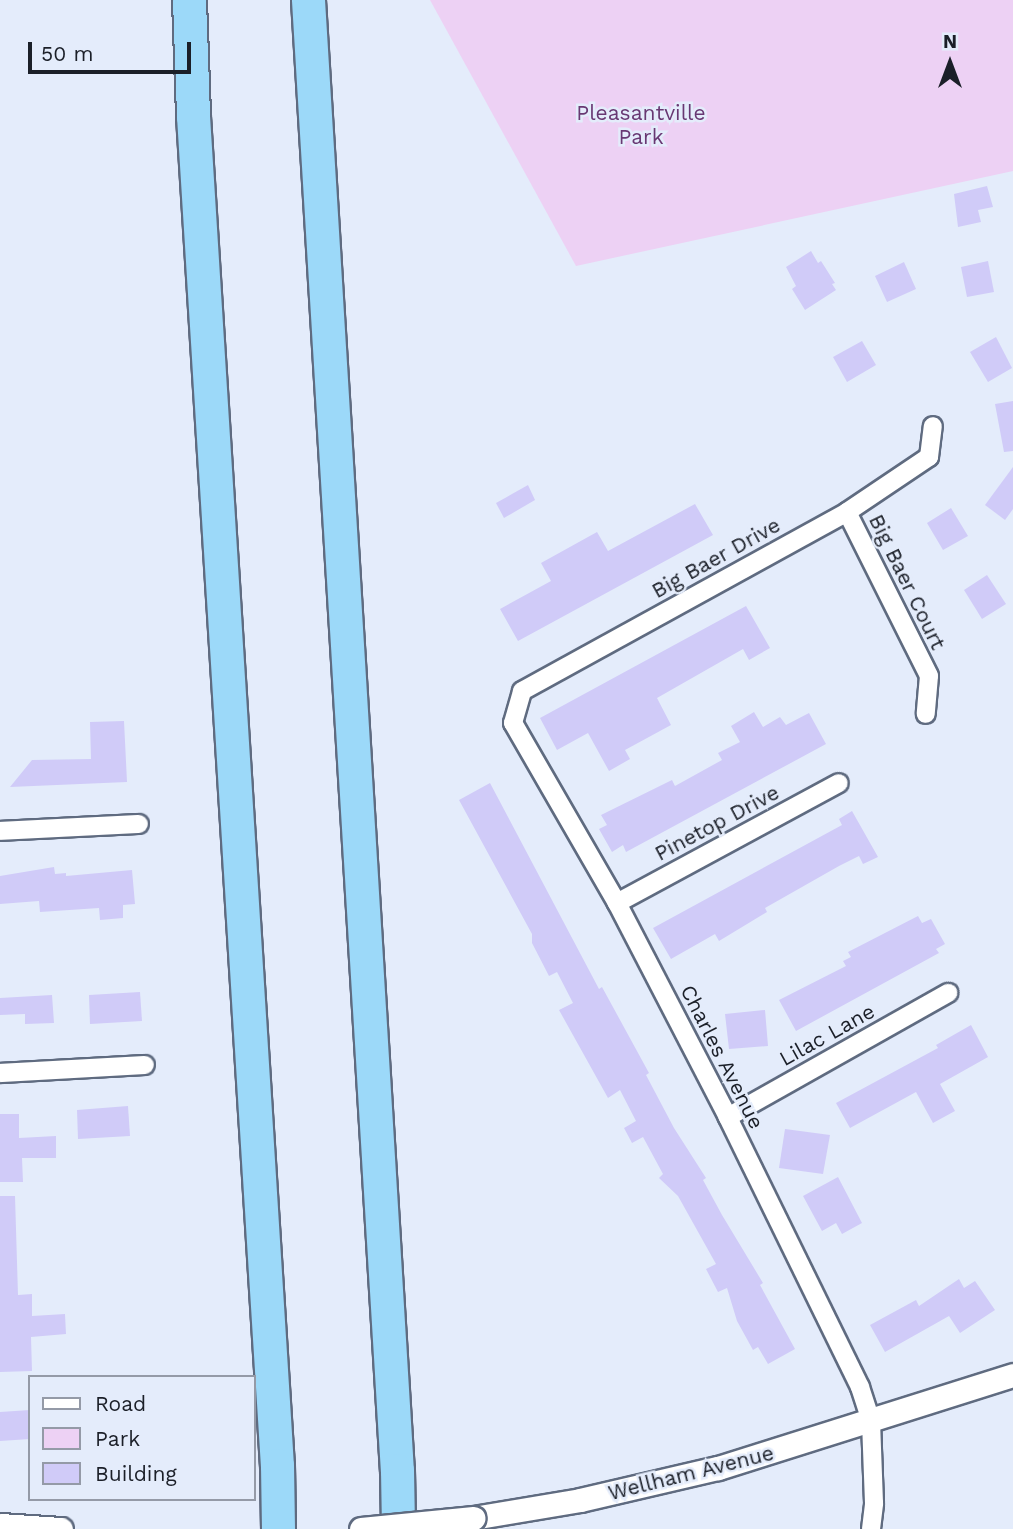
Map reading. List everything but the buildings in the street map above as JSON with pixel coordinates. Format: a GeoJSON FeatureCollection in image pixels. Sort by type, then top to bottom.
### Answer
{"type":"FeatureCollection","features":[{"type":"Feature","properties":{"kind":"highway"},"geometry":{"type":"LineString","coordinates":[[189,0],[193,116],[278,1529]]}},
{"type":"Feature","properties":{"kind":"highway"},"geometry":{"type":"LineString","coordinates":[[308,0],[397,1469],[398,1529]]}},
{"type":"Feature","properties":{"kind":"street","name":"Big Baer Drive"},"geometry":{"type":"LineString","coordinates":[[513,723],[522,691],[847,512],[929,457],[933,426]]}},
{"type":"Feature","properties":{"kind":"street","name":"Big Baer Court"},"geometry":{"type":"LineString","coordinates":[[847,512],[929,676],[926,714]]}},
{"type":"Feature","properties":{"kind":"street","name":"Charles Avenue"},"geometry":{"type":"LineString","coordinates":[[513,723],[617,903],[728,1117],[860,1387],[871,1421],[874,1503],[871,1529]]}},
{"type":"Feature","properties":{"kind":"street","name":"Pinetop Drive"},"geometry":{"type":"LineString","coordinates":[[617,903],[839,783]]}},
{"type":"Feature","properties":{"kind":"street"},"geometry":{"type":"LineString","coordinates":[[0,831],[139,824]]}},
{"type":"Feature","properties":{"kind":"street","name":"Lilac Lane"},"geometry":{"type":"LineString","coordinates":[[728,1117],[948,993]]}},
{"type":"Feature","properties":{"kind":"street"},"geometry":{"type":"LineString","coordinates":[[0,1073],[145,1065]]}},
{"type":"Feature","properties":{"kind":"street","name":"Wellham Avenue"},"geometry":{"type":"LineString","coordinates":[[360,1529],[473,1518],[580,1500],[676,1479],[762,1456],[1013,1375]]}},
{"type":"Feature","properties":{"kind":"street"},"geometry":{"type":"LineString","coordinates":[[0,1525],[61,1529]]}},
{"type":"Feature","properties":{"kind":"green space","name":"Pleasantville Park"},"geometry":{"type":"Polygon","coordinates":[[[430,0],[1013,0],[1013,171],[576,266],[430,0]]]}}]}
